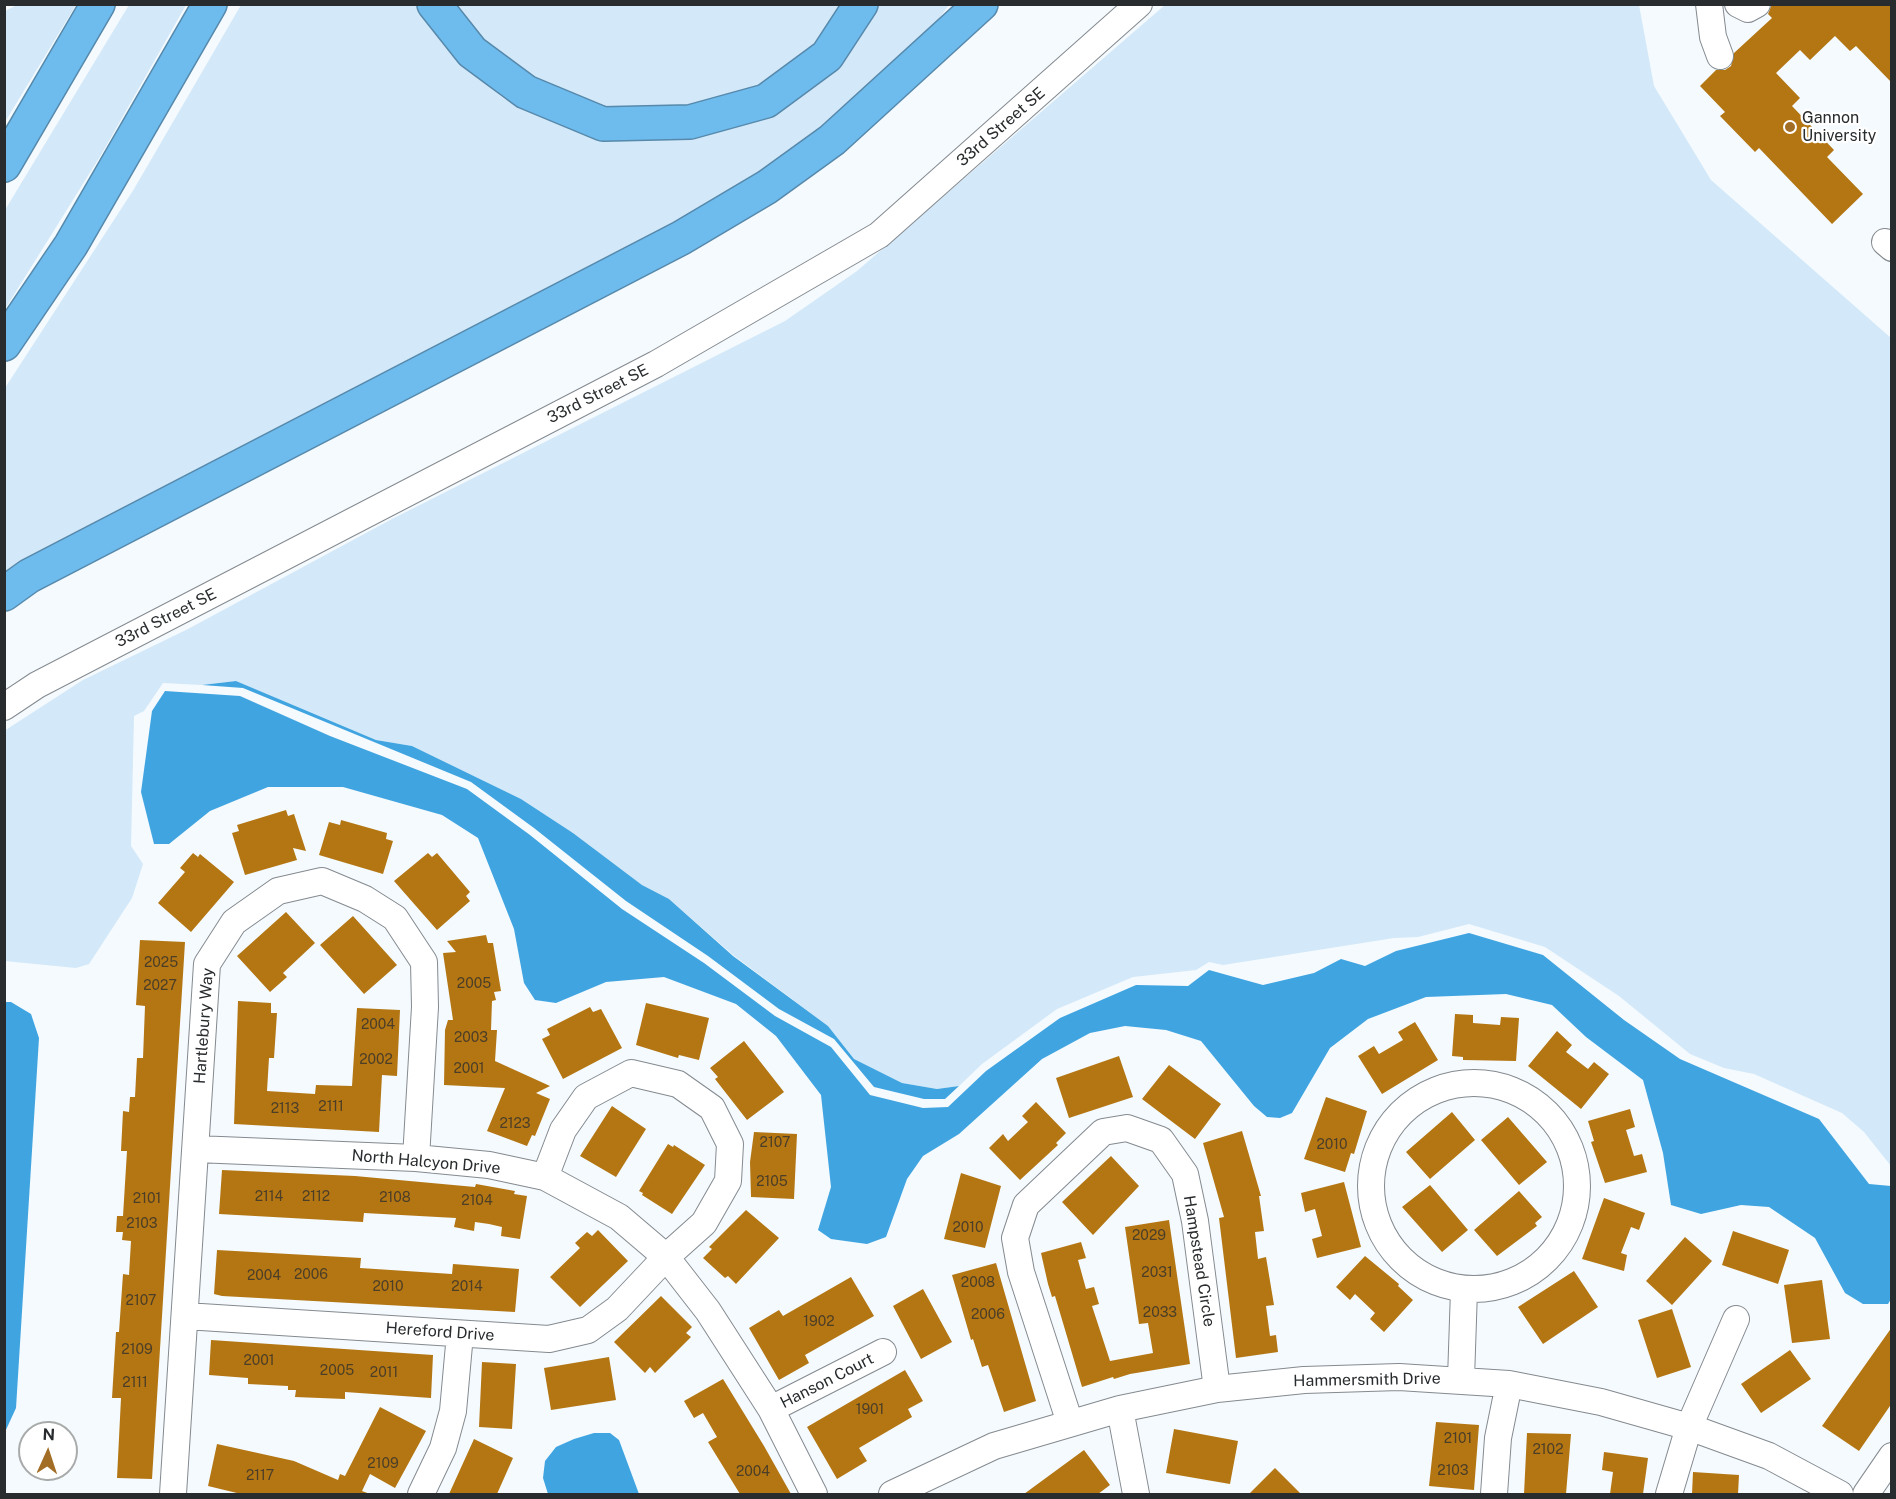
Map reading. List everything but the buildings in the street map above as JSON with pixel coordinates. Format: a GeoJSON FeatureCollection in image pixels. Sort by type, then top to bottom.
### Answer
{"type":"FeatureCollection","features":[{"type":"Feature","properties":{"kind":"highway"},"geometry":{"type":"LineString","coordinates":[[4,165],[98,4]]}},
{"type":"Feature","properties":{"kind":"highway"},"geometry":{"type":"LineString","coordinates":[[4,344],[71,245],[210,4]]}},
{"type":"Feature","properties":{"kind":"highway"},"geometry":{"type":"LineString","coordinates":[[434,4],[472,52],[525,93],[603,124],[690,122],[766,101],[827,56],[861,4]]}},
{"type":"Feature","properties":{"kind":"highway"},"geometry":{"type":"LineString","coordinates":[[927,53],[960,4]]}},
{"type":"Feature","properties":{"kind":"highway"},"geometry":{"type":"LineString","coordinates":[[4,594],[29,576],[280,448],[691,232],[767,187],[832,140],[981,4]]}},
{"type":"Feature","properties":{"kind":"street","name":"33rd Street SE"},"geometry":{"type":"LineString","coordinates":[[4,707],[37,685],[656,364],[879,235],[1139,4]]}},
{"type":"Feature","properties":{"kind":"street"},"geometry":{"type":"LineString","coordinates":[[1709,4],[1713,37],[1720,56]]}},
{"type":"Feature","properties":{"kind":"street"},"geometry":{"type":"LineString","coordinates":[[1738,4],[1748,9],[1757,4]]}},
{"type":"Feature","properties":{"kind":"street","name":"Hartlebury Way"},"geometry":{"type":"LineString","coordinates":[[173,1494],[207,964],[234,922],[278,891],[322,880],[365,899],[395,918],[424,962],[425,1007],[416,1158]]}},
{"type":"Feature","properties":{"kind":"street","name":"Hereford Drive"},"geometry":{"type":"LineString","coordinates":[[185,1316],[549,1339],[588,1330],[617,1310],[666,1257],[704,1223],[728,1181],[730,1144],[712,1108],[678,1084],[631,1073],[586,1097],[563,1131],[545,1177]]}},
{"type":"Feature","properties":{"kind":"street"},"geometry":{"type":"LineString","coordinates":[[1483,1083],[1528,1097],[1561,1129],[1578,1172],[1574,1219],[1549,1258],[1510,1284],[1464,1290],[1420,1276],[1386,1244],[1370,1200],[1374,1154],[1398,1114],[1427,1095],[1437,1089],[1483,1083]]}},
{"type":"Feature","properties":{"kind":"street","name":"Hampstead Circle"},"geometry":{"type":"LineString","coordinates":[[1070,1423],[1021,1272],[1015,1238],[1026,1205],[1103,1132],[1127,1128],[1161,1140],[1185,1174],[1195,1221],[1217,1389]]}},
{"type":"Feature","properties":{"kind":"street","name":"North Halcyon Drive"},"geometry":{"type":"LineString","coordinates":[[196,1149],[416,1158],[489,1165],[545,1177],[619,1217],[666,1257]]}},
{"type":"Feature","properties":{"kind":"street"},"geometry":{"type":"LineString","coordinates":[[666,1257],[708,1311],[771,1409],[814,1494]]}},
{"type":"Feature","properties":{"kind":"street"},"geometry":{"type":"LineString","coordinates":[[1461,1379],[1464,1290]]}},
{"type":"Feature","properties":{"kind":"street"},"geometry":{"type":"LineString","coordinates":[[1670,1494],[1689,1427],[1736,1319]]}},
{"type":"Feature","properties":{"kind":"street"},"geometry":{"type":"LineString","coordinates":[[420,1494],[443,1448],[453,1411],[460,1334]]}},
{"type":"Feature","properties":{"kind":"street","name":"Hanson Court"},"geometry":{"type":"LineString","coordinates":[[771,1409],[883,1352]]}},
{"type":"Feature","properties":{"kind":"street","name":"Hammersmith Drive"},"geometry":{"type":"LineString","coordinates":[[892,1494],[994,1446],[1120,1409],[1217,1389],[1304,1380],[1399,1377],[1461,1379],[1509,1384],[1601,1402],[1689,1427],[1768,1456],[1840,1494]]}},
{"type":"Feature","properties":{"kind":"street"},"geometry":{"type":"LineString","coordinates":[[1494,1494],[1498,1438],[1509,1384]]}},
{"type":"Feature","properties":{"kind":"street"},"geometry":{"type":"LineString","coordinates":[[1120,1409],[1136,1494]]}},
{"type":"Feature","properties":{"kind":"street"},"geometry":{"type":"LineString","coordinates":[[1866,1494],[1892,1456]]}},
{"type":"Feature","properties":{"kind":"shaded area"},"geometry":{"type":"Polygon","coordinates":[[[17,5],[76,5],[5,122],[5,11],[17,5]]]}},
{"type":"Feature","properties":{"kind":"shaded area"},"geometry":{"type":"Polygon","coordinates":[[[129,5],[186,5],[101,155],[5,309],[5,210],[129,5]]]}},
{"type":"Feature","properties":{"kind":"shaded area"},"geometry":{"type":"Polygon","coordinates":[[[241,5],[418,5],[468,69],[503,98],[540,117],[578,130],[719,127],[871,5],[949,5],[916,49],[786,164],[5,576],[5,388],[134,189],[241,5]]]}},
{"type":"Feature","properties":{"kind":"shaded area"},"geometry":{"type":"Polygon","coordinates":[[[447,5],[847,5],[806,54],[772,80],[723,102],[676,112],[586,107],[506,69],[447,5]]]}},
{"type":"Feature","properties":{"kind":"shaded area"},"geometry":{"type":"Polygon","coordinates":[[[1165,5],[1639,5],[1654,86],[1711,180],[1891,338],[1891,1166],[1864,1132],[1842,1113],[1754,1074],[1724,1068],[1690,1054],[1619,996],[1545,947],[1469,924],[1418,937],[1394,938],[1223,965],[1209,962],[1196,970],[1133,977],[1057,1009],[982,1064],[959,1086],[937,1089],[902,1083],[854,1059],[828,1026],[733,955],[669,899],[642,885],[573,833],[521,799],[412,746],[376,740],[236,681],[202,685],[163,683],[144,711],[134,716],[131,846],[143,864],[132,898],[89,964],[76,968],[5,961],[4,731],[83,680],[188,629],[392,519],[785,321],[857,271],[1165,5]]]}},
{"type":"Feature","properties":{"kind":"water"},"geometry":{"type":"Polygon","coordinates":[[[236,681],[376,740],[412,746],[521,799],[573,833],[642,885],[669,899],[733,956],[828,1026],[854,1059],[902,1083],[937,1089],[959,1086],[945,1099],[924,1099],[874,1087],[834,1039],[779,1009],[708,956],[626,901],[534,828],[471,782],[243,688],[202,685],[236,681]]]}},
{"type":"Feature","properties":{"kind":"water"},"geometry":{"type":"Polygon","coordinates":[[[165,691],[240,696],[330,736],[467,789],[530,835],[622,909],[704,963],[775,1016],[831,1047],[870,1095],[923,1108],[948,1107],[986,1071],[1060,1018],[1136,985],[1188,986],[1209,970],[1263,985],[1314,973],[1341,959],[1365,966],[1396,951],[1469,933],[1543,955],[1624,1020],[1680,1059],[1819,1119],[1869,1184],[1891,1186],[1891,1299],[1888,1304],[1863,1304],[1845,1293],[1815,1238],[1769,1207],[1741,1205],[1701,1214],[1671,1205],[1663,1153],[1643,1080],[1586,1037],[1552,1005],[1506,994],[1426,997],[1368,1019],[1330,1048],[1292,1113],[1280,1118],[1267,1117],[1254,1106],[1201,1041],[1166,1030],[1125,1026],[1090,1033],[1042,1059],[959,1134],[923,1156],[907,1179],[886,1237],[867,1244],[831,1239],[818,1230],[831,1187],[821,1095],[776,1036],[736,1004],[664,977],[606,982],[556,1003],[535,1000],[524,983],[514,929],[478,838],[442,815],[343,787],[268,787],[210,811],[169,844],[154,844],[141,792],[152,711],[165,691]]]}},
{"type":"Feature","properties":{"kind":"water"},"geometry":{"type":"Polygon","coordinates":[[[5,1002],[11,1002],[31,1014],[39,1038],[16,1408],[5,1432],[5,1002]]]}},
{"type":"Feature","properties":{"kind":"water"},"geometry":{"type":"Polygon","coordinates":[[[594,1433],[610,1433],[619,1440],[639,1494],[548,1494],[543,1478],[545,1461],[556,1447],[594,1433]]]}},
{"type":"Feature","properties":{"kind":"place","name":"Gannon University"},"geometry":{"type":"Point","coordinates":[1790,127]}}]}
